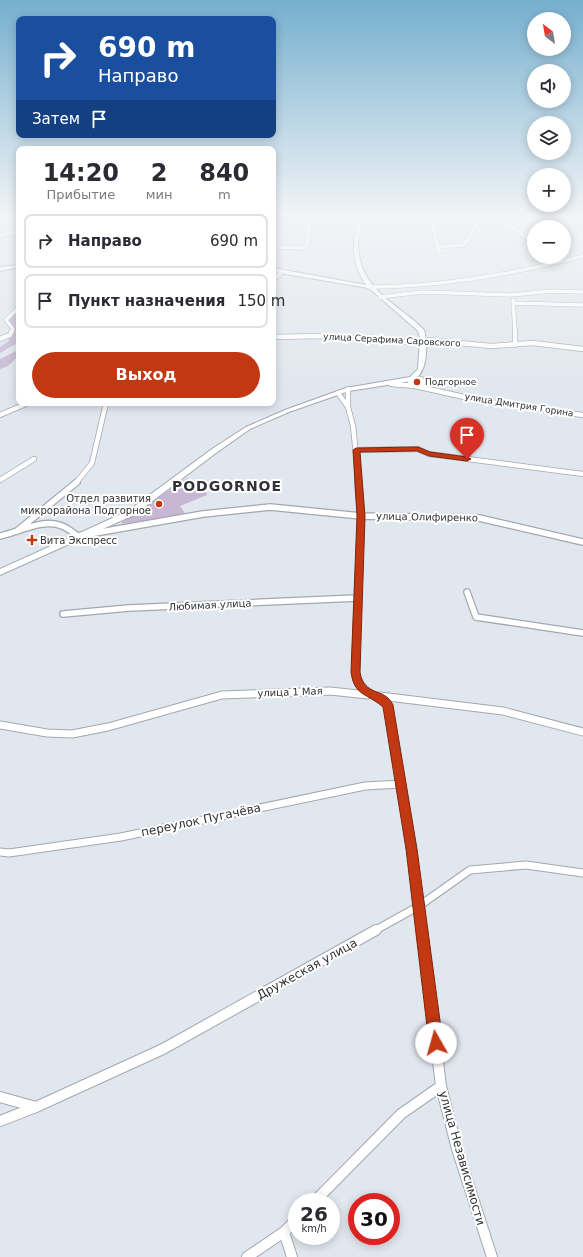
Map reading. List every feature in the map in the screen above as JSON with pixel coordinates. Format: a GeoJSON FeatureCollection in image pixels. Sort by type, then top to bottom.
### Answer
{"type":"FeatureCollection","features":[{"type":"Feature","properties":{"kind":"street"},"geometry":{"type":"LineString","coordinates":[[297,274],[368,287],[385,287],[469,279],[504,274]]}},
{"type":"Feature","properties":{"kind":"street"},"geometry":{"type":"LineString","coordinates":[[363,274],[368,287],[421,330],[423,338],[421,369],[424,381],[423,385],[415,386],[410,383],[421,369]]}},
{"type":"Feature","properties":{"kind":"street"},"geometry":{"type":"LineString","coordinates":[[380,297],[422,292],[511,295],[552,291],[583,292]]}},
{"type":"Feature","properties":{"kind":"street"},"geometry":{"type":"LineString","coordinates":[[511,295],[514,303],[515,345]]}},
{"type":"Feature","properties":{"kind":"street"},"geometry":{"type":"LineString","coordinates":[[514,303],[583,305]]}},
{"type":"Feature","properties":{"kind":"street"},"geometry":{"type":"LineString","coordinates":[[0,339],[10,335],[12,329],[6,320],[16,310]]}},
{"type":"Feature","properties":{"kind":"street","name":"улица Серафима Саровского"},"geometry":{"type":"LineString","coordinates":[[276,337],[322,336],[418,343],[422,341],[440,340],[491,346],[533,343],[583,349]]}},
{"type":"Feature","properties":{"kind":"street"},"geometry":{"type":"LineString","coordinates":[[390,384],[418,379],[424,381],[441,392]]}},
{"type":"Feature","properties":{"kind":"street","name":"улица Дмитрия Горина"},"geometry":{"type":"LineString","coordinates":[[78,536],[131,512],[157,496],[214,451],[248,428],[287,411],[348,390],[390,384],[415,386],[482,401],[583,415]]}},
{"type":"Feature","properties":{"kind":"street"},"geometry":{"type":"LineString","coordinates":[[348,390],[348,407]]}},
{"type":"Feature","properties":{"kind":"street"},"geometry":{"type":"LineString","coordinates":[[338,393],[348,407]]}},
{"type":"Feature","properties":{"kind":"street"},"geometry":{"type":"LineString","coordinates":[[0,415],[21,406]]}},
{"type":"Feature","properties":{"kind":"street"},"geometry":{"type":"LineString","coordinates":[[0,536],[13,534],[80,480],[92,463],[105,406]]}},
{"type":"Feature","properties":{"kind":"street","name":"улица Независимости"},"geometry":{"type":"LineString","coordinates":[[348,407],[353,426],[356,450],[361,516],[355,662],[357,680],[361,688],[383,700],[388,705],[419,906],[441,1086],[457,1149],[492,1257]]}},
{"type":"Feature","properties":{"kind":"street"},"geometry":{"type":"LineString","coordinates":[[356,450],[418,449],[429,454],[583,474]]}},
{"type":"Feature","properties":{"kind":"street"},"geometry":{"type":"LineString","coordinates":[[0,480],[34,459]]}},
{"type":"Feature","properties":{"kind":"street","name":"улица Олифиренко"},"geometry":{"type":"LineString","coordinates":[[78,536],[203,514],[270,507],[361,516],[479,518],[583,542]]}},
{"type":"Feature","properties":{"kind":"street"},"geometry":{"type":"LineString","coordinates":[[0,540],[38,525],[59,525],[78,536]]}},
{"type":"Feature","properties":{"kind":"street"},"geometry":{"type":"LineString","coordinates":[[0,572],[78,536]]}},
{"type":"Feature","properties":{"kind":"street"},"geometry":{"type":"LineString","coordinates":[[467,592],[476,617],[583,633]]}},
{"type":"Feature","properties":{"kind":"street","name":"Любимая улица"},"geometry":{"type":"LineString","coordinates":[[63,614],[130,608],[357,598]]}},
{"type":"Feature","properties":{"kind":"street","name":"улица 1 Мая"},"geometry":{"type":"LineString","coordinates":[[0,725],[46,733],[72,734],[108,727],[222,695],[330,691],[503,711],[583,732]]}},
{"type":"Feature","properties":{"kind":"street","name":"переулок Пугачёва"},"geometry":{"type":"LineString","coordinates":[[0,852],[9,853],[121,836],[365,786],[401,784]]}},
{"type":"Feature","properties":{"kind":"street","name":"Дружеская улица"},"geometry":{"type":"LineString","coordinates":[[0,1121],[36,1107],[163,1049],[419,906],[470,870],[526,865],[583,873]]}},
{"type":"Feature","properties":{"kind":"street"},"geometry":{"type":"LineString","coordinates":[[323,1193],[401,1114],[441,1086]]}},
{"type":"Feature","properties":{"kind":"street"},"geometry":{"type":"LineString","coordinates":[[0,1097],[36,1107]]}},
{"type":"Feature","properties":{"kind":"street"},"geometry":{"type":"LineString","coordinates":[[247,1257],[288,1228]]}},
{"type":"Feature","properties":{"kind":"street"},"geometry":{"type":"LineString","coordinates":[[284,1232],[292,1257]]}},
{"type":"Feature","properties":{"kind":"shaded area"},"geometry":{"type":"Polygon","coordinates":[[[16,314],[16,344],[0,353],[0,347],[9,341],[8,338],[15,332],[8,319],[16,314]]]}},
{"type":"Feature","properties":{"kind":"shaded area"},"geometry":{"type":"Polygon","coordinates":[[[16,351],[16,358],[8,366],[0,369],[0,359],[16,351]]]}},
{"type":"Feature","properties":{"kind":"shaded area"},"geometry":{"type":"Polygon","coordinates":[[[187,478],[205,489],[207,495],[180,506],[186,515],[122,524],[122,522],[187,478]]]}},
{"type":"Feature","properties":{"kind":"place","name":"Подгорное"},"geometry":{"type":"Point","coordinates":[417,382]}},
{"type":"Feature","properties":{"kind":"place","name":"Отдел развития микрорайона Подгорное"},"geometry":{"type":"Point","coordinates":[159,504]}},
{"type":"Feature","properties":{"kind":"place","name":"Вита Экспресс"},"geometry":{"type":"Point","coordinates":[32,540]}},
{"type":"Feature","properties":{"kind":"district","name":"PODGORNOE"},"geometry":{"type":"Point","coordinates":[227,486]}},
{"type":"Feature","properties":{"kind":"route"},"geometry":{"type":"LineString","coordinates":[[436,1043],[412,849],[388,705],[379,697],[366,692],[361,688],[357,680],[355,662],[361,516],[356,450],[418,449],[429,454],[467,459]]}}]}
